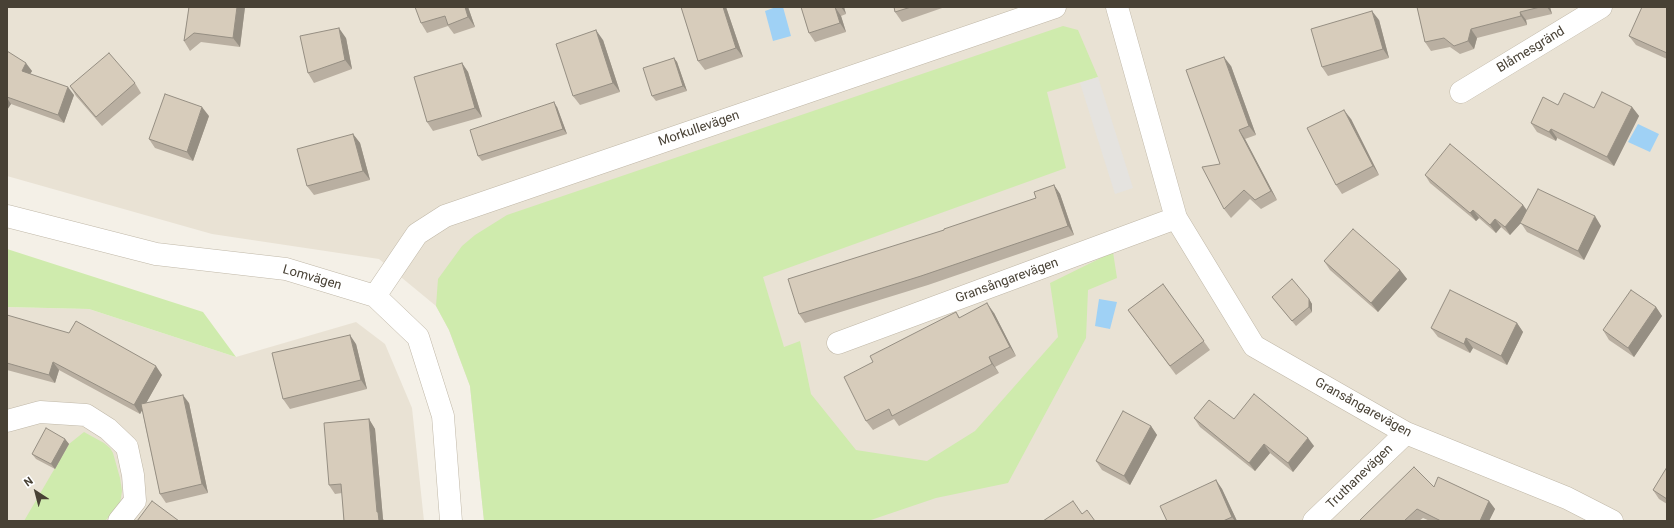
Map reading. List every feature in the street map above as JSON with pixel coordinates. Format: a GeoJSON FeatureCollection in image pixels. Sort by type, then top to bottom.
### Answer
{"type":"FeatureCollection","features":[{"type":"Feature","properties":{"kind":"street","name":"Morkullevägen"},"geometry":{"type":"LineString","coordinates":[[375,296],[417,234],[445,216],[1055,7]]}},
{"type":"Feature","properties":{"kind":"street","name":"Gransångarevägen"},"geometry":{"type":"LineString","coordinates":[[1117,7],[1176,218],[1254,346],[1406,433],[1567,498],[1612,521]]}},
{"type":"Feature","properties":{"kind":"street","name":"Blåmesgränd"},"geometry":{"type":"LineString","coordinates":[[1460,92],[1601,7]]}},
{"type":"Feature","properties":{"kind":"street","name":"Lomvägen"},"geometry":{"type":"LineString","coordinates":[[7,216],[156,254],[286,269],[375,296],[418,337],[443,416],[450,521]]}},
{"type":"Feature","properties":{"kind":"street","name":"Gransångarevägen"},"geometry":{"type":"LineString","coordinates":[[838,343],[1176,218]]}},
{"type":"Feature","properties":{"kind":"street"},"geometry":{"type":"LineString","coordinates":[[7,421],[40,412],[86,415],[108,429],[127,447],[134,475],[135,501],[119,521]]}},
{"type":"Feature","properties":{"kind":"street","name":"Truthanevägen"},"geometry":{"type":"LineString","coordinates":[[1314,521],[1406,433]]}},
{"type":"Feature","properties":{"kind":"shaded area"},"geometry":{"type":"Polygon","coordinates":[[[7,7],[1667,7],[1667,521],[484,521],[470,386],[449,330],[436,306],[379,259],[212,234],[7,176],[7,7]]]}},
{"type":"Feature","properties":{"kind":"shaded area"},"geometry":{"type":"Polygon","coordinates":[[[1098,77],[1133,188],[1115,194],[1080,83],[1098,77]]]}},
{"type":"Feature","properties":{"kind":"shaded area"},"geometry":{"type":"Polygon","coordinates":[[[7,307],[89,309],[236,357],[356,322],[385,344],[412,408],[424,521],[7,521],[7,307]]]}},
{"type":"Feature","properties":{"kind":"green space"},"geometry":{"type":"Polygon","coordinates":[[[1063,26],[1078,30],[1098,77],[1047,92],[1066,168],[763,277],[784,347],[800,341],[811,394],[856,450],[927,461],[975,431],[1058,337],[1050,283],[1113,252],[1117,278],[1088,290],[1086,338],[1008,483],[936,498],[868,521],[484,521],[470,386],[449,330],[436,306],[438,279],[462,246],[475,235],[507,215],[1063,26]]]}},
{"type":"Feature","properties":{"kind":"green space"},"geometry":{"type":"Polygon","coordinates":[[[7,249],[203,312],[236,357],[89,309],[7,307],[7,249]]]}},
{"type":"Feature","properties":{"kind":"green space"},"geometry":{"type":"Polygon","coordinates":[[[84,432],[104,443],[113,453],[122,491],[120,504],[105,521],[24,521],[69,444],[84,432]]]}},
{"type":"Feature","properties":{"kind":"water"},"geometry":{"type":"Polygon","coordinates":[[[776,7],[783,7],[791,36],[773,41],[765,11],[776,7]]]}},
{"type":"Feature","properties":{"kind":"water"},"geometry":{"type":"Polygon","coordinates":[[[1638,124],[1659,134],[1650,152],[1628,142],[1638,124]]]}},
{"type":"Feature","properties":{"kind":"water"},"geometry":{"type":"Polygon","coordinates":[[[1099,299],[1117,302],[1110,329],[1095,326],[1099,299]]]}},
{"type":"Feature","properties":{"kind":"building"},"geometry":{"type":"Polygon","coordinates":[[[189,7],[237,7],[233,38],[194,33],[184,41],[189,7]]]}},
{"type":"Feature","properties":{"kind":"building"},"geometry":{"type":"Polygon","coordinates":[[[415,7],[465,7],[468,17],[448,25],[445,16],[421,23],[415,7]]]}},
{"type":"Feature","properties":{"kind":"building"},"geometry":{"type":"Polygon","coordinates":[[[681,7],[723,7],[736,48],[698,61],[681,7]]]}},
{"type":"Feature","properties":{"kind":"building"},"geometry":{"type":"Polygon","coordinates":[[[801,7],[835,7],[840,23],[809,33],[801,7]]]}},
{"type":"Feature","properties":{"kind":"building"},"geometry":{"type":"Polygon","coordinates":[[[894,7],[911,7],[895,12],[894,7]]]}},
{"type":"Feature","properties":{"kind":"building"},"geometry":{"type":"Polygon","coordinates":[[[1417,7],[1540,7],[1520,12],[1521,16],[1471,29],[1468,41],[1454,46],[1444,38],[1425,42],[1417,7]]]}},
{"type":"Feature","properties":{"kind":"building"},"geometry":{"type":"Polygon","coordinates":[[[1642,7],[1667,8],[1667,53],[1629,36],[1642,7]]]}},
{"type":"Feature","properties":{"kind":"building"},"geometry":{"type":"Polygon","coordinates":[[[1372,11],[1383,49],[1322,67],[1311,29],[1372,11]]]}},
{"type":"Feature","properties":{"kind":"building"},"geometry":{"type":"Polygon","coordinates":[[[339,28],[345,60],[308,73],[300,36],[339,28]]]}},
{"type":"Feature","properties":{"kind":"building"},"geometry":{"type":"Polygon","coordinates":[[[596,30],[613,83],[573,96],[556,44],[596,30]]]}},
{"type":"Feature","properties":{"kind":"building"},"geometry":{"type":"Polygon","coordinates":[[[7,51],[26,63],[22,71],[68,87],[58,115],[7,97],[7,51]]]}},
{"type":"Feature","properties":{"kind":"building"},"geometry":{"type":"Polygon","coordinates":[[[109,53],[135,83],[96,117],[70,86],[109,53]]]}},
{"type":"Feature","properties":{"kind":"building"},"geometry":{"type":"Polygon","coordinates":[[[1224,57],[1249,126],[1239,130],[1271,191],[1255,200],[1244,190],[1224,209],[1202,167],[1220,164],[1186,70],[1224,57]]]}},
{"type":"Feature","properties":{"kind":"building"},"geometry":{"type":"Polygon","coordinates":[[[674,58],[683,86],[652,96],[643,68],[674,58]]]}},
{"type":"Feature","properties":{"kind":"building"},"geometry":{"type":"Polygon","coordinates":[[[462,63],[475,108],[427,122],[414,77],[462,63]]]}},
{"type":"Feature","properties":{"kind":"building"},"geometry":{"type":"Polygon","coordinates":[[[1602,92],[1632,107],[1607,157],[1551,129],[1549,132],[1531,123],[1543,97],[1558,105],[1564,93],[1594,108],[1602,92]]]}},
{"type":"Feature","properties":{"kind":"building"},"geometry":{"type":"Polygon","coordinates":[[[165,94],[202,107],[187,152],[149,139],[165,94]]]}},
{"type":"Feature","properties":{"kind":"building"},"geometry":{"type":"Polygon","coordinates":[[[554,102],[563,129],[478,156],[470,130],[554,102]]]}},
{"type":"Feature","properties":{"kind":"building"},"geometry":{"type":"Polygon","coordinates":[[[1344,110],[1373,166],[1336,185],[1307,128],[1344,110]]]}},
{"type":"Feature","properties":{"kind":"building"},"geometry":{"type":"Polygon","coordinates":[[[353,134],[363,171],[307,186],[297,149],[353,134]]]}},
{"type":"Feature","properties":{"kind":"building"},"geometry":{"type":"Polygon","coordinates":[[[1450,144],[1523,205],[1505,227],[1495,219],[1490,225],[1473,210],[1470,213],[1425,175],[1450,144]]]}},
{"type":"Feature","properties":{"kind":"building"},"geometry":{"type":"Polygon","coordinates":[[[1054,185],[1068,226],[921,276],[799,314],[788,279],[944,230],[1036,198],[1034,192],[1054,185]]]}},
{"type":"Feature","properties":{"kind":"building"},"geometry":{"type":"Polygon","coordinates":[[[1538,189],[1595,216],[1578,251],[1520,223],[1538,189]]]}},
{"type":"Feature","properties":{"kind":"building"},"geometry":{"type":"Polygon","coordinates":[[[1353,229],[1400,270],[1371,303],[1324,261],[1353,229]]]}},
{"type":"Feature","properties":{"kind":"building"},"geometry":{"type":"Polygon","coordinates":[[[1292,279],[1309,299],[1309,307],[1292,321],[1272,297],[1292,279]]]}},
{"type":"Feature","properties":{"kind":"building"},"geometry":{"type":"Polygon","coordinates":[[[1163,284],[1204,341],[1170,366],[1128,310],[1163,284]]]}},
{"type":"Feature","properties":{"kind":"building"},"geometry":{"type":"Polygon","coordinates":[[[1450,290],[1517,323],[1501,356],[1466,338],[1464,344],[1431,328],[1450,290]]]}},
{"type":"Feature","properties":{"kind":"building"},"geometry":{"type":"Polygon","coordinates":[[[1631,290],[1656,307],[1628,348],[1603,330],[1631,290]]]}},
{"type":"Feature","properties":{"kind":"building"},"geometry":{"type":"Polygon","coordinates":[[[987,303],[1010,347],[989,357],[992,364],[892,416],[889,409],[866,421],[844,377],[873,362],[870,356],[956,312],[959,318],[987,303]]]}},
{"type":"Feature","properties":{"kind":"building"},"geometry":{"type":"Polygon","coordinates":[[[7,315],[69,333],[76,321],[156,366],[134,405],[53,362],[49,375],[7,363],[7,315]]]}},
{"type":"Feature","properties":{"kind":"building"},"geometry":{"type":"Polygon","coordinates":[[[350,335],[361,380],[283,399],[272,353],[350,335]]]}},
{"type":"Feature","properties":{"kind":"building"},"geometry":{"type":"Polygon","coordinates":[[[1254,394],[1308,438],[1288,463],[1264,444],[1249,463],[1194,418],[1209,400],[1234,419],[1254,394]]]}},
{"type":"Feature","properties":{"kind":"building"},"geometry":{"type":"Polygon","coordinates":[[[183,395],[202,484],[160,494],[141,404],[183,395]]]}},
{"type":"Feature","properties":{"kind":"building"},"geometry":{"type":"Polygon","coordinates":[[[1123,411],[1151,426],[1124,476],[1096,461],[1123,411]]]}},
{"type":"Feature","properties":{"kind":"building"},"geometry":{"type":"Polygon","coordinates":[[[369,419],[379,521],[344,521],[341,484],[329,485],[324,423],[369,419]]]}},
{"type":"Feature","properties":{"kind":"building"},"geometry":{"type":"Polygon","coordinates":[[[46,428],[65,439],[51,464],[32,454],[46,428]]]}},
{"type":"Feature","properties":{"kind":"building"},"geometry":{"type":"Polygon","coordinates":[[[1414,467],[1434,487],[1438,477],[1489,501],[1480,521],[1441,521],[1417,509],[1404,521],[1359,521],[1414,467]]]}},
{"type":"Feature","properties":{"kind":"building"},"geometry":{"type":"Polygon","coordinates":[[[1667,467],[1667,499],[1653,490],[1667,467]]]}},
{"type":"Feature","properties":{"kind":"building"},"geometry":{"type":"Polygon","coordinates":[[[1216,480],[1232,517],[1223,521],[1167,521],[1160,506],[1216,480]]]}},
{"type":"Feature","properties":{"kind":"building"},"geometry":{"type":"Polygon","coordinates":[[[152,501],[179,521],[137,521],[152,501]]]}},
{"type":"Feature","properties":{"kind":"building"},"geometry":{"type":"Polygon","coordinates":[[[1073,501],[1082,514],[1087,510],[1095,521],[1043,521],[1073,501]]]}}]}
